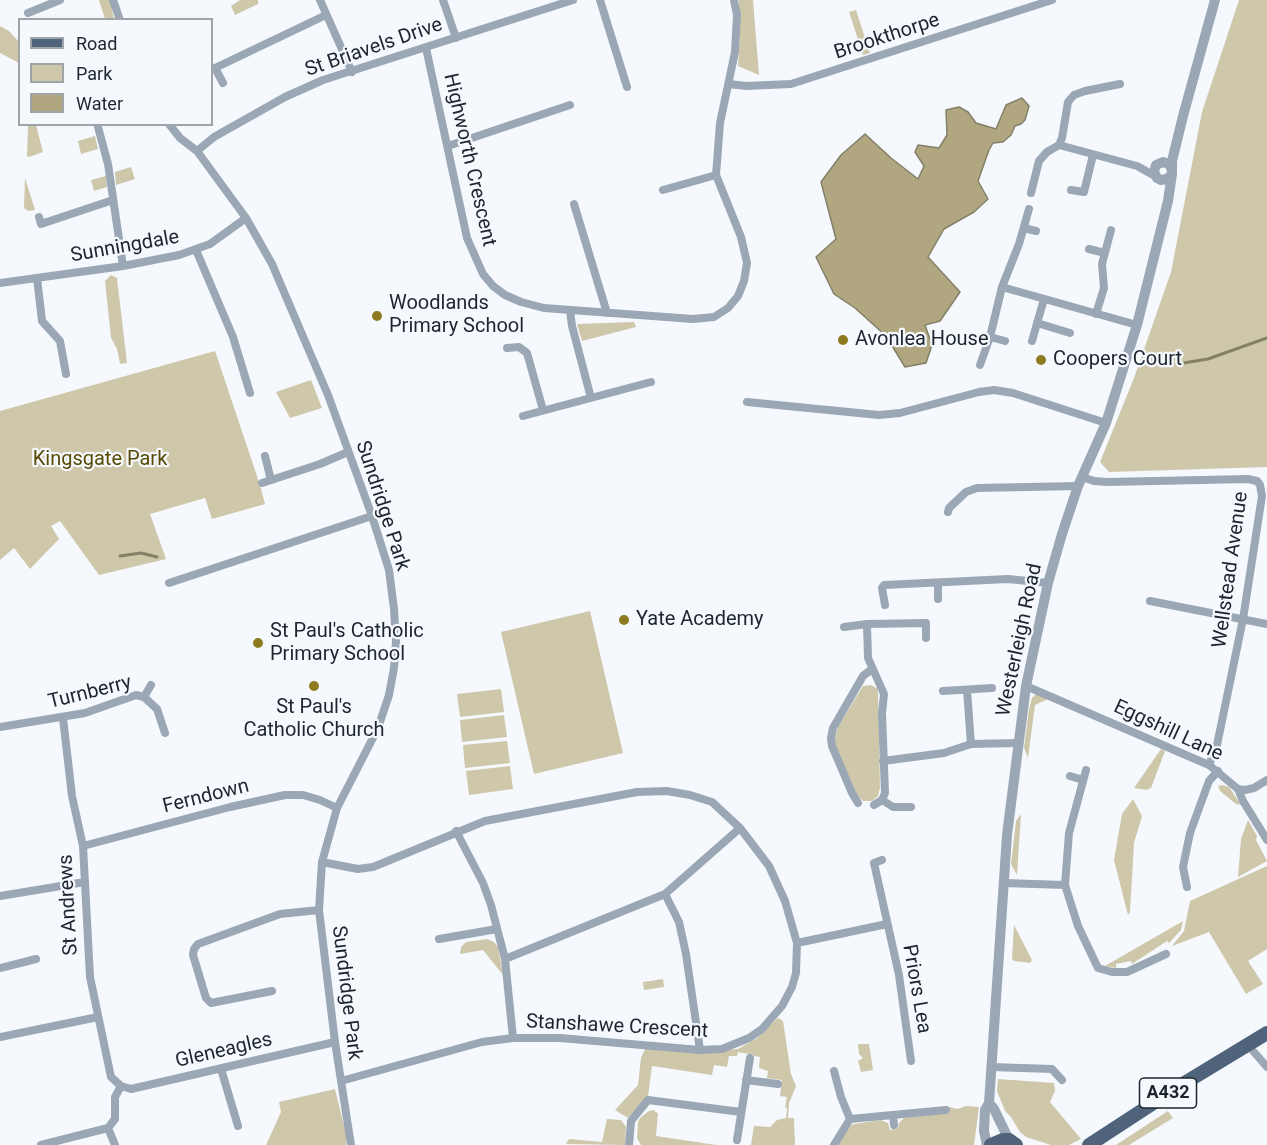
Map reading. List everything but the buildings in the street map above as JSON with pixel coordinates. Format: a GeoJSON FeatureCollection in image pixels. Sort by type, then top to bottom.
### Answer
{"type":"FeatureCollection","features":[{"type":"Feature","properties":{"kind":"main road","name":"A432"},"geometry":{"type":"LineString","coordinates":[[1089,1145],[1178,1086],[1267,1033]]}},
{"type":"Feature","properties":{"kind":"main road"},"geometry":{"type":"LineString","coordinates":[[992,1145],[1003,1140],[1017,1143]]}},
{"type":"Feature","properties":{"kind":"street"},"geometry":{"type":"LineString","coordinates":[[28,13],[47,2],[60,0]]}},
{"type":"Feature","properties":{"kind":"street"},"geometry":{"type":"LineString","coordinates":[[113,0],[119,18]]}},
{"type":"Feature","properties":{"kind":"street"},"geometry":{"type":"LineString","coordinates":[[320,0],[352,72]]}},
{"type":"Feature","properties":{"kind":"street"},"geometry":{"type":"LineString","coordinates":[[443,0],[456,38]]}},
{"type":"Feature","properties":{"kind":"street","name":"St Briavels Drive"},"geometry":{"type":"LineString","coordinates":[[197,151],[214,137],[285,97],[323,80],[573,0]]}},
{"type":"Feature","properties":{"kind":"street"},"geometry":{"type":"LineString","coordinates":[[600,0],[627,87]]}},
{"type":"Feature","properties":{"kind":"street","name":"Highworth Crescent"},"geometry":{"type":"LineString","coordinates":[[426,48],[467,238],[483,274],[493,286],[505,295],[521,302],[544,308],[693,319],[714,317],[728,308],[738,296],[744,281],[747,263],[745,250],[716,175],[720,123],[735,52],[737,15],[734,0]]}},
{"type":"Feature","properties":{"kind":"street","name":"Brookthorpe"},"geometry":{"type":"LineString","coordinates":[[729,84],[746,86],[791,84],[1052,0]]}},
{"type":"Feature","properties":{"kind":"street","name":"Westerleigh Road"},"geometry":{"type":"LineString","coordinates":[[987,1145],[984,1131],[985,1110],[989,1103],[1000,961],[1003,883],[1026,686],[1048,583],[1080,481],[1106,423],[1137,326],[1168,201],[1175,150],[1203,37],[1215,0]]}},
{"type":"Feature","properties":{"kind":"street"},"geometry":{"type":"LineString","coordinates":[[223,83],[213,64],[326,15]]}},
{"type":"Feature","properties":{"kind":"street"},"geometry":{"type":"LineString","coordinates":[[1059,146],[1068,102],[1074,95],[1120,84]]}},
{"type":"Feature","properties":{"kind":"street"},"geometry":{"type":"LineString","coordinates":[[448,146],[570,105]]}},
{"type":"Feature","properties":{"kind":"street","name":"Sundridge Park"},"geometry":{"type":"LineString","coordinates":[[171,126],[180,138],[197,151],[246,218],[272,264],[327,395],[372,516],[388,570],[396,640],[389,695],[378,728],[337,808],[322,862],[319,910],[335,1042],[351,1145]]}},
{"type":"Feature","properties":{"kind":"street"},"geometry":{"type":"LineString","coordinates":[[98,127],[108,164],[123,266]]}},
{"type":"Feature","properties":{"kind":"street"},"geometry":{"type":"LineString","coordinates":[[1031,193],[1039,161],[1047,152],[1059,146],[1137,166],[1161,163],[1169,165],[1172,172],[1164,180],[1137,166]]}},
{"type":"Feature","properties":{"kind":"street"},"geometry":{"type":"LineString","coordinates":[[1168,201],[1154,170],[1175,150]]}},
{"type":"Feature","properties":{"kind":"street"},"geometry":{"type":"LineString","coordinates":[[1071,190],[1084,192],[1093,155]]}},
{"type":"Feature","properties":{"kind":"street"},"geometry":{"type":"LineString","coordinates":[[663,190],[716,175]]}},
{"type":"Feature","properties":{"kind":"street"},"geometry":{"type":"LineString","coordinates":[[39,217],[41,224],[112,200]]}},
{"type":"Feature","properties":{"kind":"street"},"geometry":{"type":"LineString","coordinates":[[574,204],[607,313]]}},
{"type":"Feature","properties":{"kind":"street"},"geometry":{"type":"LineString","coordinates":[[980,365],[990,337],[1002,286],[1029,209]]}},
{"type":"Feature","properties":{"kind":"street","name":"Sunningdale"},"geometry":{"type":"LineString","coordinates":[[0,284],[123,266],[196,250],[210,244],[246,218]]}},
{"type":"Feature","properties":{"kind":"street"},"geometry":{"type":"LineString","coordinates":[[1024,228],[1036,231]]}},
{"type":"Feature","properties":{"kind":"street"},"geometry":{"type":"LineString","coordinates":[[1096,314],[1104,288],[1101,270],[1111,230]]}},
{"type":"Feature","properties":{"kind":"street"},"geometry":{"type":"LineString","coordinates":[[1089,249],[1105,253]]}},
{"type":"Feature","properties":{"kind":"street"},"geometry":{"type":"LineString","coordinates":[[196,250],[233,337],[250,393]]}},
{"type":"Feature","properties":{"kind":"street"},"geometry":{"type":"LineString","coordinates":[[36,278],[42,321],[60,340],[66,374]]}},
{"type":"Feature","properties":{"kind":"street"},"geometry":{"type":"LineString","coordinates":[[1002,286],[1137,326]]}},
{"type":"Feature","properties":{"kind":"street"},"geometry":{"type":"LineString","coordinates":[[1032,341],[1044,299]]}},
{"type":"Feature","properties":{"kind":"street"},"geometry":{"type":"LineString","coordinates":[[570,311],[591,398]]}},
{"type":"Feature","properties":{"kind":"street"},"geometry":{"type":"LineString","coordinates":[[1037,323],[1070,333]]}},
{"type":"Feature","properties":{"kind":"street"},"geometry":{"type":"LineString","coordinates":[[990,337],[1005,341]]}},
{"type":"Feature","properties":{"kind":"street"},"geometry":{"type":"LineString","coordinates":[[507,348],[519,347],[527,353],[543,410]]}},
{"type":"Feature","properties":{"kind":"street"},"geometry":{"type":"LineString","coordinates":[[523,416],[651,382]]}},
{"type":"Feature","properties":{"kind":"street"},"geometry":{"type":"LineString","coordinates":[[747,402],[879,415],[900,413],[994,390],[1013,393],[1106,423]]}},
{"type":"Feature","properties":{"kind":"street"},"geometry":{"type":"LineString","coordinates":[[262,483],[348,452]]}},
{"type":"Feature","properties":{"kind":"street"},"geometry":{"type":"LineString","coordinates":[[265,456],[271,480]]}},
{"type":"Feature","properties":{"kind":"street","name":"Wellstead Avenue"},"geometry":{"type":"LineString","coordinates":[[1080,481],[1248,479],[1257,481],[1260,485],[1262,496],[1243,619],[1217,746],[1209,765]]}},
{"type":"Feature","properties":{"kind":"street"},"geometry":{"type":"LineString","coordinates":[[948,512],[949,508],[966,492],[977,488],[1080,481]]}},
{"type":"Feature","properties":{"kind":"street"},"geometry":{"type":"LineString","coordinates":[[169,583],[372,516]]}},
{"type":"Feature","properties":{"kind":"street"},"geometry":{"type":"LineString","coordinates":[[885,605],[882,588],[884,585],[1008,579],[1048,583]]}},
{"type":"Feature","properties":{"kind":"street"},"geometry":{"type":"LineString","coordinates":[[938,583],[938,600]]}},
{"type":"Feature","properties":{"kind":"street"},"geometry":{"type":"LineString","coordinates":[[1150,601],[1267,624]]}},
{"type":"Feature","properties":{"kind":"street"},"geometry":{"type":"LineString","coordinates":[[844,627],[867,624],[926,623],[926,638]]}},
{"type":"Feature","properties":{"kind":"street"},"geometry":{"type":"LineString","coordinates":[[867,624],[868,658],[884,694],[882,713],[885,794],[882,800],[874,806]]}},
{"type":"Feature","properties":{"kind":"street"},"geometry":{"type":"LineString","coordinates":[[858,803],[832,746],[831,738],[833,728],[857,686],[863,676],[872,669]]}},
{"type":"Feature","properties":{"kind":"street"},"geometry":{"type":"LineString","coordinates":[[144,696],[151,685]]}},
{"type":"Feature","properties":{"kind":"street","name":"Eggshill Lane"},"geometry":{"type":"LineString","coordinates":[[1026,686],[1209,765],[1238,789],[1267,840]]}},
{"type":"Feature","properties":{"kind":"street"},"geometry":{"type":"LineString","coordinates":[[943,691],[992,688]]}},
{"type":"Feature","properties":{"kind":"street"},"geometry":{"type":"LineString","coordinates":[[968,690],[971,744]]}},
{"type":"Feature","properties":{"kind":"street","name":"Turnberry"},"geometry":{"type":"LineString","coordinates":[[0,727],[63,718],[106,707],[136,695],[144,696],[157,710],[165,733]]}},
{"type":"Feature","properties":{"kind":"street","name":"St Andrews"},"geometry":{"type":"LineString","coordinates":[[63,718],[72,796],[83,846],[90,977],[111,1077],[121,1086]]}},
{"type":"Feature","properties":{"kind":"street"},"geometry":{"type":"LineString","coordinates":[[884,761],[944,753],[971,744],[1018,743]]}},
{"type":"Feature","properties":{"kind":"street"},"geometry":{"type":"LineString","coordinates":[[1086,770],[1069,833],[1065,885],[1078,926],[1098,968],[1112,972],[1128,972],[1166,954]]}},
{"type":"Feature","properties":{"kind":"street"},"geometry":{"type":"LineString","coordinates":[[1187,887],[1183,867],[1190,833],[1209,781],[1218,771]]}},
{"type":"Feature","properties":{"kind":"street"},"geometry":{"type":"LineString","coordinates":[[1070,776],[1083,780]]}},
{"type":"Feature","properties":{"kind":"street"},"geometry":{"type":"LineString","coordinates":[[1238,789],[1254,788],[1267,780]]}},
{"type":"Feature","properties":{"kind":"street","name":"Stanshawe Crescent"},"geometry":{"type":"LineString","coordinates":[[322,862],[358,869],[373,867],[485,820],[637,792],[667,791],[712,802],[740,828],[769,866],[785,901],[797,943],[797,965],[792,987],[782,1006],[762,1029],[736,1045],[722,1049],[700,1050],[560,1038],[513,1038],[482,1042],[341,1081]]}},
{"type":"Feature","properties":{"kind":"street","name":"Ferndown"},"geometry":{"type":"LineString","coordinates":[[83,846],[230,807],[285,795],[303,795],[337,808]]}},
{"type":"Feature","properties":{"kind":"street"},"geometry":{"type":"LineString","coordinates":[[882,800],[893,807],[911,807]]}},
{"type":"Feature","properties":{"kind":"street"},"geometry":{"type":"LineString","coordinates":[[505,959],[665,894],[740,828]]}},
{"type":"Feature","properties":{"kind":"street"},"geometry":{"type":"LineString","coordinates":[[456,831],[483,882],[497,929],[505,959],[513,1038]]}},
{"type":"Feature","properties":{"kind":"street","name":"Priors Lea"},"geometry":{"type":"LineString","coordinates":[[882,860],[874,863],[899,975],[911,1061]]}},
{"type":"Feature","properties":{"kind":"street"},"geometry":{"type":"LineString","coordinates":[[0,896],[84,882]]}},
{"type":"Feature","properties":{"kind":"street"},"geometry":{"type":"LineString","coordinates":[[1003,883],[1065,885]]}},
{"type":"Feature","properties":{"kind":"street"},"geometry":{"type":"LineString","coordinates":[[665,894],[679,922],[700,1050]]}},
{"type":"Feature","properties":{"kind":"street"},"geometry":{"type":"LineString","coordinates":[[272,991],[210,1003],[206,998],[193,955],[194,949],[198,944],[280,915],[319,910]]}},
{"type":"Feature","properties":{"kind":"street","name":"Priors Lea"},"geometry":{"type":"LineString","coordinates":[[797,943],[887,924]]}},
{"type":"Feature","properties":{"kind":"street"},"geometry":{"type":"LineString","coordinates":[[439,939],[497,929]]}},
{"type":"Feature","properties":{"kind":"street"},"geometry":{"type":"LineString","coordinates":[[0,968],[36,959]]}},
{"type":"Feature","properties":{"kind":"street"},"geometry":{"type":"LineString","coordinates":[[0,1037],[98,1017]]}},
{"type":"Feature","properties":{"kind":"street","name":"Gleneagles"},"geometry":{"type":"LineString","coordinates":[[121,1086],[131,1089],[335,1042]]}},
{"type":"Feature","properties":{"kind":"street"},"geometry":{"type":"LineString","coordinates":[[1247,1044],[1267,1067]]}},
{"type":"Feature","properties":{"kind":"street"},"geometry":{"type":"LineString","coordinates":[[737,1140],[750,1058]]}},
{"type":"Feature","properties":{"kind":"street"},"geometry":{"type":"LineString","coordinates":[[991,1067],[1052,1069],[1062,1080]]}},
{"type":"Feature","properties":{"kind":"street"},"geometry":{"type":"LineString","coordinates":[[221,1069],[238,1126]]}},
{"type":"Feature","properties":{"kind":"street"},"geometry":{"type":"LineString","coordinates":[[834,1071],[850,1119]]}},
{"type":"Feature","properties":{"kind":"street"},"geometry":{"type":"LineString","coordinates":[[746,1080],[778,1084]]}},
{"type":"Feature","properties":{"kind":"street"},"geometry":{"type":"LineString","coordinates":[[40,1145],[108,1128],[115,1119],[115,1097],[121,1086]]}},
{"type":"Feature","properties":{"kind":"street"},"geometry":{"type":"LineString","coordinates":[[629,1145],[631,1121],[648,1101],[741,1112]]}},
{"type":"Feature","properties":{"kind":"street"},"geometry":{"type":"LineString","coordinates":[[989,1103],[1017,1143]]}},
{"type":"Feature","properties":{"kind":"street"},"geometry":{"type":"LineString","coordinates":[[850,1119],[946,1110]]}},
{"type":"Feature","properties":{"kind":"street"},"geometry":{"type":"LineString","coordinates":[[893,1115],[894,1125]]}},
{"type":"Feature","properties":{"kind":"street"},"geometry":{"type":"LineString","coordinates":[[834,1145],[850,1119]]}},
{"type":"Feature","properties":{"kind":"street"},"geometry":{"type":"LineString","coordinates":[[108,1128],[115,1145]]}},
{"type":"Feature","properties":{"kind":"green space"},"geometry":{"type":"Polygon","coordinates":[[[99,0],[110,0],[114,18],[105,18],[99,0]]]}},
{"type":"Feature","properties":{"kind":"green space"},"geometry":{"type":"Polygon","coordinates":[[[240,0],[258,0],[258,4],[235,15],[231,6],[240,0]]]}},
{"type":"Feature","properties":{"kind":"green space"},"geometry":{"type":"Polygon","coordinates":[[[739,0],[753,0],[759,75],[738,66],[739,0]]]}},
{"type":"Feature","properties":{"kind":"green space"},"geometry":{"type":"Polygon","coordinates":[[[1239,0],[1267,0],[1267,467],[1109,472],[1100,462],[1134,378],[1171,272],[1202,112],[1239,0]]]}},
{"type":"Feature","properties":{"kind":"green space"},"geometry":{"type":"Polygon","coordinates":[[[856,10],[870,53],[863,55],[849,12],[856,10]]]}},
{"type":"Feature","properties":{"kind":"green space"},"geometry":{"type":"Polygon","coordinates":[[[0,26],[9,31],[18,41],[18,62],[0,53],[0,26]]]}},
{"type":"Feature","properties":{"kind":"green space"},"geometry":{"type":"Polygon","coordinates":[[[28,126],[36,126],[43,152],[27,156],[28,126]]]}},
{"type":"Feature","properties":{"kind":"green space"},"geometry":{"type":"Polygon","coordinates":[[[95,136],[98,149],[81,154],[78,141],[95,136]]]}},
{"type":"Feature","properties":{"kind":"green space"},"geometry":{"type":"Polygon","coordinates":[[[131,167],[135,179],[116,185],[115,172],[131,167]]]}},
{"type":"Feature","properties":{"kind":"green space"},"geometry":{"type":"Polygon","coordinates":[[[106,176],[107,187],[94,191],[91,180],[106,176]]]}},
{"type":"Feature","properties":{"kind":"green space"},"geometry":{"type":"Polygon","coordinates":[[[25,178],[35,210],[28,211],[24,208],[25,178]]]}},
{"type":"Feature","properties":{"kind":"green space"},"geometry":{"type":"Polygon","coordinates":[[[111,275],[117,278],[127,363],[120,364],[117,349],[111,338],[105,281],[111,275]]]}},
{"type":"Feature","properties":{"kind":"green space"},"geometry":{"type":"Polygon","coordinates":[[[634,322],[636,327],[582,341],[577,324],[634,322]]]}},
{"type":"Feature","properties":{"kind":"green space","name":"Kingsgate Park"},"geometry":{"type":"Polygon","coordinates":[[[215,351],[265,504],[212,519],[205,498],[150,514],[166,559],[99,575],[60,521],[51,526],[59,539],[30,569],[14,548],[0,560],[0,411],[215,351]]]}},
{"type":"Feature","properties":{"kind":"green space"},"geometry":{"type":"Polygon","coordinates":[[[311,380],[322,408],[290,418],[276,392],[311,380]]]}},
{"type":"Feature","properties":{"kind":"green space"},"geometry":{"type":"Polygon","coordinates":[[[590,611],[623,753],[534,774],[501,632],[590,611]]]}},
{"type":"Feature","properties":{"kind":"green space"},"geometry":{"type":"Polygon","coordinates":[[[871,685],[878,689],[880,788],[878,796],[872,801],[863,801],[857,795],[834,742],[838,727],[863,686],[871,685]]]}},
{"type":"Feature","properties":{"kind":"green space"},"geometry":{"type":"Polygon","coordinates":[[[501,689],[504,712],[460,717],[457,694],[501,689]]]}},
{"type":"Feature","properties":{"kind":"green space"},"geometry":{"type":"Polygon","coordinates":[[[1036,694],[1050,698],[1035,705],[1028,758],[1024,748],[1029,709],[1032,698],[1036,694]]]}},
{"type":"Feature","properties":{"kind":"green space"},"geometry":{"type":"Polygon","coordinates":[[[504,715],[507,737],[462,742],[460,720],[504,715]]]}},
{"type":"Feature","properties":{"kind":"green space"},"geometry":{"type":"Polygon","coordinates":[[[507,741],[510,763],[465,768],[463,745],[507,741]]]}},
{"type":"Feature","properties":{"kind":"green space"},"geometry":{"type":"Polygon","coordinates":[[[1161,749],[1165,751],[1151,788],[1146,790],[1134,788],[1161,749]]]}},
{"type":"Feature","properties":{"kind":"green space"},"geometry":{"type":"Polygon","coordinates":[[[510,766],[513,789],[469,795],[466,771],[510,766]]]}},
{"type":"Feature","properties":{"kind":"green space"},"geometry":{"type":"Polygon","coordinates":[[[1218,786],[1229,787],[1241,805],[1236,804],[1220,791],[1218,786]]]}},
{"type":"Feature","properties":{"kind":"green space"},"geometry":{"type":"Polygon","coordinates":[[[1133,799],[1142,816],[1134,843],[1128,915],[1114,860],[1122,814],[1133,799]]]}},
{"type":"Feature","properties":{"kind":"green space"},"geometry":{"type":"Polygon","coordinates":[[[1021,814],[1017,875],[1011,864],[1016,821],[1021,814]]]}},
{"type":"Feature","properties":{"kind":"green space"},"geometry":{"type":"Polygon","coordinates":[[[1248,820],[1267,861],[1238,877],[1241,839],[1248,820]]]}},
{"type":"Feature","properties":{"kind":"green space"},"geometry":{"type":"Polygon","coordinates":[[[1267,866],[1267,949],[1248,961],[1263,984],[1246,994],[1209,932],[1172,946],[1184,931],[1190,901],[1267,866]]]}},
{"type":"Feature","properties":{"kind":"green space"},"geometry":{"type":"Polygon","coordinates":[[[1183,921],[1181,930],[1169,943],[1167,941],[1132,964],[1131,961],[1116,964],[1116,968],[1105,966],[1183,921]]]}},
{"type":"Feature","properties":{"kind":"green space"},"geometry":{"type":"Polygon","coordinates":[[[1014,925],[1032,960],[1030,963],[1012,959],[1014,925]]]}},
{"type":"Feature","properties":{"kind":"green space"},"geometry":{"type":"Polygon","coordinates":[[[487,939],[498,947],[503,975],[483,950],[460,954],[461,947],[466,942],[487,939]]]}},
{"type":"Feature","properties":{"kind":"green space"},"geometry":{"type":"Polygon","coordinates":[[[663,979],[664,987],[644,990],[643,982],[663,979]]]}},
{"type":"Feature","properties":{"kind":"green space"},"geometry":{"type":"Polygon","coordinates":[[[778,1018],[783,1021],[791,1074],[796,1086],[789,1103],[788,1118],[794,1118],[795,1145],[751,1145],[754,1126],[770,1127],[777,1120],[786,1118],[787,1108],[785,1107],[787,1097],[780,1096],[782,1080],[767,1078],[768,1071],[759,1068],[760,1057],[754,1055],[738,1052],[737,1056],[729,1056],[727,1067],[714,1065],[712,1075],[652,1066],[648,1097],[628,1118],[615,1110],[638,1085],[641,1058],[646,1047],[738,1049],[757,1038],[778,1018]]]}},
{"type":"Feature","properties":{"kind":"green space"},"geometry":{"type":"Polygon","coordinates":[[[858,1044],[869,1044],[873,1070],[861,1072],[858,1061],[863,1058],[859,1054],[858,1044]]]}},
{"type":"Feature","properties":{"kind":"green space"},"geometry":{"type":"Polygon","coordinates":[[[998,1079],[1054,1083],[1055,1091],[1050,1102],[1081,1139],[1069,1145],[1051,1145],[1026,1137],[1005,1111],[997,1091],[998,1079]]]}},
{"type":"Feature","properties":{"kind":"green space"},"geometry":{"type":"Polygon","coordinates":[[[335,1089],[346,1134],[346,1145],[266,1145],[281,1112],[279,1102],[335,1089]]]}},
{"type":"Feature","properties":{"kind":"green space"},"geometry":{"type":"Polygon","coordinates":[[[966,1106],[979,1107],[974,1145],[838,1145],[850,1126],[854,1124],[881,1120],[888,1123],[890,1130],[898,1128],[904,1118],[948,1114],[949,1107],[958,1109],[966,1106]]]}},
{"type":"Feature","properties":{"kind":"green space"},"geometry":{"type":"Polygon","coordinates":[[[655,1110],[658,1113],[656,1136],[716,1145],[641,1145],[637,1138],[638,1122],[649,1111],[655,1110]]]}},
{"type":"Feature","properties":{"kind":"green space"},"geometry":{"type":"Polygon","coordinates":[[[1168,1111],[1173,1118],[1129,1145],[1116,1145],[1168,1111]]]}},
{"type":"Feature","properties":{"kind":"green space"},"geometry":{"type":"Polygon","coordinates":[[[607,1119],[621,1120],[626,1127],[625,1145],[566,1144],[569,1139],[602,1142],[607,1119]]]}},
{"type":"Feature","properties":{"kind":"water"},"geometry":{"type":"Polygon","coordinates":[[[1022,98],[1029,106],[1025,120],[1015,126],[1011,135],[1003,142],[993,143],[978,181],[988,199],[974,212],[944,229],[928,257],[960,292],[940,321],[925,325],[932,345],[926,363],[905,367],[886,336],[855,308],[834,294],[816,257],[836,239],[821,182],[841,155],[865,134],[918,179],[924,166],[915,152],[918,145],[939,148],[947,135],[946,110],[959,107],[968,112],[976,123],[996,129],[1006,105],[1022,98]]]}},
{"type":"Feature","properties":{"kind":"waterway"},"geometry":{"type":"LineString","coordinates":[[1177,364],[1208,359],[1267,338]]}},
{"type":"Feature","properties":{"kind":"waterway"},"geometry":{"type":"LineString","coordinates":[[120,556],[141,553],[157,557]]}},
{"type":"Feature","properties":{"kind":"place","name":"Woodlands Primary School"},"geometry":{"type":"Point","coordinates":[377,316]}},
{"type":"Feature","properties":{"kind":"place","name":"Avonlea House"},"geometry":{"type":"Point","coordinates":[843,340]}},
{"type":"Feature","properties":{"kind":"place","name":"Coopers Court"},"geometry":{"type":"Point","coordinates":[1041,360]}},
{"type":"Feature","properties":{"kind":"place","name":"Yate Academy"},"geometry":{"type":"Point","coordinates":[624,620]}},
{"type":"Feature","properties":{"kind":"place","name":"St Paul's Catholic Primary School"},"geometry":{"type":"Point","coordinates":[258,643]}},
{"type":"Feature","properties":{"kind":"place","name":"St Paul's Catholic Church"},"geometry":{"type":"Point","coordinates":[314,686]}}]}
